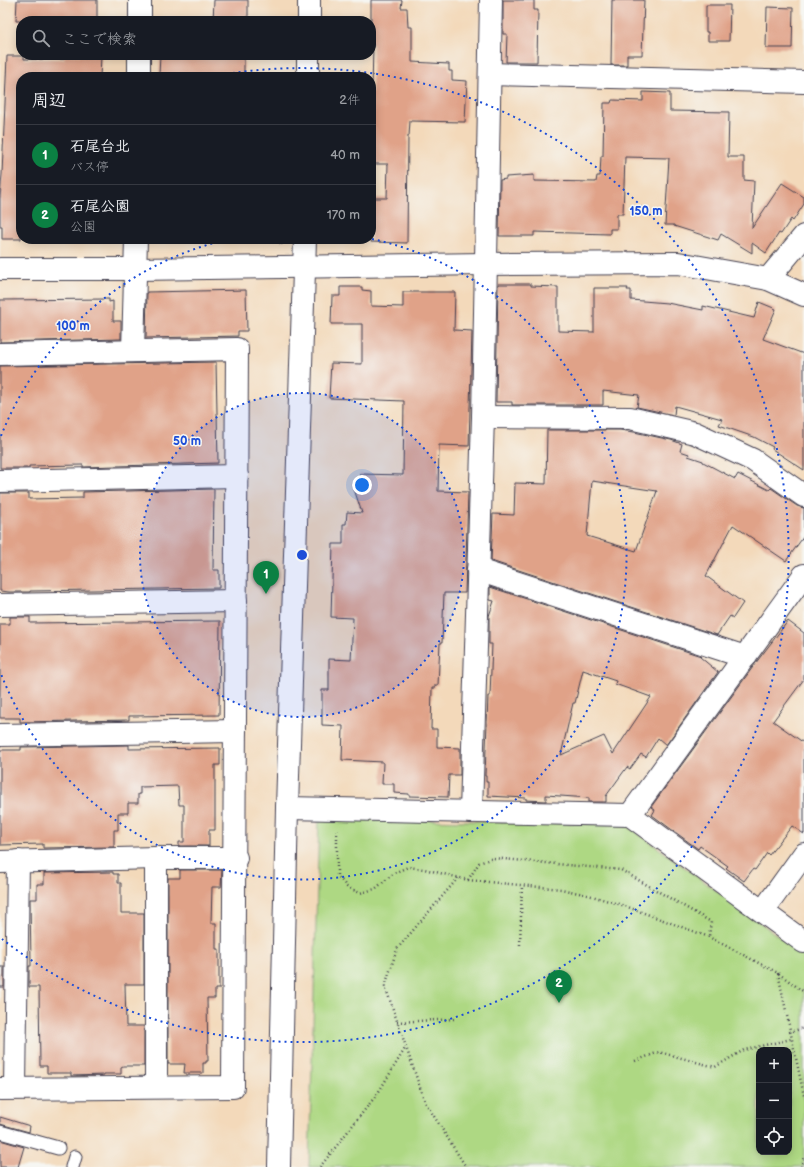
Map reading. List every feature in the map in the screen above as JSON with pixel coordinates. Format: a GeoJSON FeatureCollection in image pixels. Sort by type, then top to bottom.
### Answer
{"type":"FeatureCollection","features":[{"type":"Feature","properties":{"kind":"street"},"geometry":{"type":"LineString","coordinates":[[140,0],[140,16]]}},
{"type":"Feature","properties":{"kind":"street"},"geometry":{"type":"LineString","coordinates":[[309,0],[309,16]]}},
{"type":"Feature","properties":{"kind":"street"},"geometry":{"type":"LineString","coordinates":[[471,812],[483,417],[491,0]]}},
{"type":"Feature","properties":{"kind":"street"},"geometry":{"type":"LineString","coordinates":[[139,72],[140,60]]}},
{"type":"Feature","properties":{"kind":"street"},"geometry":{"type":"LineString","coordinates":[[308,60],[308,72]]}},
{"type":"Feature","properties":{"kind":"street"},"geometry":{"type":"LineString","coordinates":[[490,74],[804,82]]}},
{"type":"Feature","properties":{"kind":"street"},"geometry":{"type":"LineString","coordinates":[[768,279],[804,236]]}},
{"type":"Feature","properties":{"kind":"street"},"geometry":{"type":"LineString","coordinates":[[133,351],[136,244]]}},
{"type":"Feature","properties":{"kind":"street"},"geometry":{"type":"LineString","coordinates":[[279,1167],[286,808],[305,244]]}},
{"type":"Feature","properties":{"kind":"street"},"geometry":{"type":"LineString","coordinates":[[0,269],[136,269],[678,263],[768,279],[804,295]]}},
{"type":"Feature","properties":{"kind":"street"},"geometry":{"type":"LineString","coordinates":[[0,354],[237,349],[235,731],[236,858],[233,1087],[8,1088],[9,862],[156,858],[236,858]]}},
{"type":"Feature","properties":{"kind":"street"},"geometry":{"type":"LineString","coordinates":[[483,417],[630,418],[696,433],[752,460],[804,496]]}},
{"type":"Feature","properties":{"kind":"street"},"geometry":{"type":"LineString","coordinates":[[0,481],[237,476]]}},
{"type":"Feature","properties":{"kind":"street"},"geometry":{"type":"LineString","coordinates":[[478,570],[745,657]]}},
{"type":"Feature","properties":{"kind":"street"},"geometry":{"type":"LineString","coordinates":[[630,815],[804,575]]}},
{"type":"Feature","properties":{"kind":"street"},"geometry":{"type":"LineString","coordinates":[[0,605],[236,601]]}},
{"type":"Feature","properties":{"kind":"street"},"geometry":{"type":"LineString","coordinates":[[0,735],[235,731]]}},
{"type":"Feature","properties":{"kind":"street"},"geometry":{"type":"LineString","coordinates":[[286,808],[630,815],[804,942]]}},
{"type":"Feature","properties":{"kind":"street"},"geometry":{"type":"LineString","coordinates":[[762,911],[804,854]]}},
{"type":"Feature","properties":{"kind":"street"},"geometry":{"type":"LineString","coordinates":[[156,858],[156,1087]]}},
{"type":"Feature","properties":{"kind":"lane"},"geometry":{"type":"LineString","coordinates":[[0,1132],[58,1148]]}},
{"type":"Feature","properties":{"kind":"path"},"geometry":{"type":"LineString","coordinates":[[339,809],[336,833],[337,876],[347,888],[360,893],[375,889],[394,873],[408,867],[424,869],[468,880],[561,889],[592,896],[625,906],[709,936],[778,973],[804,992]]}},
{"type":"Feature","properties":{"kind":"path"},"geometry":{"type":"LineString","coordinates":[[468,880],[479,863],[492,858],[621,870],[711,922],[709,936]]}},
{"type":"Feature","properties":{"kind":"path"},"geometry":{"type":"LineString","coordinates":[[458,878],[397,949],[385,986],[426,1102],[466,1167]]}},
{"type":"Feature","properties":{"kind":"path"},"geometry":{"type":"LineString","coordinates":[[520,945],[522,886]]}},
{"type":"Feature","properties":{"kind":"path"},"geometry":{"type":"LineString","coordinates":[[778,973],[789,1032],[804,1096]]}},
{"type":"Feature","properties":{"kind":"path"},"geometry":{"type":"LineString","coordinates":[[397,1022],[455,1018]]}},
{"type":"Feature","properties":{"kind":"path"},"geometry":{"type":"LineString","coordinates":[[789,1032],[804,1028]]}},
{"type":"Feature","properties":{"kind":"path"},"geometry":{"type":"LineString","coordinates":[[635,1060],[659,1052],[715,1067],[744,1050],[791,1039]]}},
{"type":"Feature","properties":{"kind":"path"},"geometry":{"type":"LineString","coordinates":[[320,1167],[378,1093],[406,1047]]}},
{"type":"Feature","properties":{"kind":"path"},"geometry":{"type":"LineString","coordinates":[[801,1167],[804,1156]]}},
{"type":"Feature","properties":{"kind":"green space"},"geometry":{"type":"Polygon","coordinates":[[[319,818],[620,824],[631,828],[804,955],[804,1167],[309,1167],[319,818]]]}},
{"type":"Feature","properties":{"kind":"building"},"geometry":{"type":"Polygon","coordinates":[[[17,0],[97,0],[97,16],[16,16],[17,0]]]}},
{"type":"Feature","properties":{"kind":"building"},"geometry":{"type":"Polygon","coordinates":[[[214,0],[248,0],[248,16],[213,16],[214,0]]]}},
{"type":"Feature","properties":{"kind":"building"},"geometry":{"type":"Polygon","coordinates":[[[371,0],[402,0],[401,8],[407,8],[408,27],[412,27],[412,62],[449,64],[449,71],[452,71],[452,80],[467,81],[465,122],[410,121],[408,136],[407,243],[376,242],[376,198],[387,198],[388,164],[376,164],[376,72],[372,72],[373,60],[376,60],[376,16],[371,16],[371,0]]]}},
{"type":"Feature","properties":{"kind":"building"},"geometry":{"type":"Polygon","coordinates":[[[503,0],[534,0],[534,10],[538,10],[537,62],[506,62],[507,34],[503,34],[503,0]]]}},
{"type":"Feature","properties":{"kind":"building"},"geometry":{"type":"Polygon","coordinates":[[[612,0],[644,0],[642,55],[627,55],[627,65],[611,65],[612,0]]]}},
{"type":"Feature","properties":{"kind":"building"},"geometry":{"type":"Polygon","coordinates":[[[706,5],[730,5],[729,41],[708,41],[708,32],[706,32],[706,5]]]}},
{"type":"Feature","properties":{"kind":"building"},"geometry":{"type":"Polygon","coordinates":[[[767,7],[793,8],[792,48],[766,48],[767,7]]]}},
{"type":"Feature","properties":{"kind":"building"},"geometry":{"type":"Polygon","coordinates":[[[7,56],[16,56],[16,60],[101,60],[100,72],[16,72],[16,239],[2,239],[2,226],[0,226],[7,56]]]}},
{"type":"Feature","properties":{"kind":"building"},"geometry":{"type":"Polygon","coordinates":[[[160,60],[244,60],[244,72],[159,72],[160,60]]]}},
{"type":"Feature","properties":{"kind":"building"},"geometry":{"type":"Polygon","coordinates":[[[643,92],[670,93],[670,111],[729,112],[728,157],[744,157],[744,180],[754,181],[752,228],[782,183],[804,197],[804,204],[793,221],[791,219],[781,234],[779,233],[766,253],[752,243],[752,253],[721,234],[718,240],[674,225],[665,225],[669,158],[625,157],[623,214],[617,214],[617,229],[610,229],[610,234],[534,232],[534,236],[499,236],[500,180],[506,179],[506,177],[534,175],[534,181],[596,182],[597,176],[600,176],[601,156],[603,156],[604,103],[611,103],[612,100],[643,101],[643,92]]]}},
{"type":"Feature","properties":{"kind":"building"},"geometry":{"type":"Polygon","coordinates":[[[498,284],[531,284],[531,286],[558,287],[558,331],[594,332],[594,288],[628,288],[627,290],[631,290],[631,300],[667,303],[703,310],[703,306],[754,318],[759,302],[776,309],[763,339],[804,354],[804,470],[772,449],[773,447],[754,437],[719,425],[722,419],[675,406],[674,415],[637,407],[639,395],[603,391],[603,405],[512,405],[512,402],[496,402],[498,284]]]}},
{"type":"Feature","properties":{"kind":"building"},"geometry":{"type":"Polygon","coordinates":[[[340,287],[362,287],[362,290],[371,291],[371,306],[403,307],[403,292],[455,292],[454,330],[472,331],[469,446],[439,445],[438,491],[468,492],[465,593],[444,593],[442,643],[440,643],[438,685],[435,685],[435,688],[432,688],[431,729],[437,729],[437,747],[460,748],[460,775],[449,775],[448,797],[409,796],[409,794],[394,793],[394,784],[382,784],[383,762],[342,760],[343,726],[322,725],[322,690],[329,690],[329,659],[351,660],[353,618],[331,617],[333,544],[343,544],[343,524],[346,524],[347,512],[362,513],[352,483],[360,479],[360,474],[403,475],[404,401],[329,398],[331,363],[362,364],[362,324],[331,324],[332,296],[340,296],[340,287]]]}},
{"type":"Feature","properties":{"kind":"building"},"geometry":{"type":"Polygon","coordinates":[[[246,290],[247,331],[238,331],[238,336],[146,338],[147,292],[246,290]]]}},
{"type":"Feature","properties":{"kind":"building"},"geometry":{"type":"Polygon","coordinates":[[[109,299],[109,302],[113,301],[113,321],[121,321],[121,339],[0,342],[0,300],[109,299]]]}},
{"type":"Feature","properties":{"kind":"building"},"geometry":{"type":"Polygon","coordinates":[[[216,362],[218,463],[83,467],[83,465],[29,466],[29,468],[0,468],[0,366],[216,362]]]}},
{"type":"Feature","properties":{"kind":"building"},"geometry":{"type":"Polygon","coordinates":[[[547,430],[620,430],[634,432],[671,440],[682,444],[680,451],[689,454],[688,456],[703,461],[735,479],[738,474],[769,490],[771,488],[797,506],[804,508],[804,536],[786,561],[733,525],[706,576],[743,603],[733,618],[730,616],[717,635],[491,561],[493,514],[514,515],[515,483],[546,484],[547,430]],[[592,481],[587,536],[636,551],[657,491],[592,481]]]}},
{"type":"Feature","properties":{"kind":"building"},"geometry":{"type":"Polygon","coordinates":[[[214,489],[213,570],[219,570],[219,588],[30,592],[0,591],[0,493],[29,493],[29,499],[83,498],[83,492],[214,489]]]}},
{"type":"Feature","properties":{"kind":"building"},"geometry":{"type":"Polygon","coordinates":[[[490,587],[701,656],[700,657],[718,672],[666,745],[658,738],[646,757],[641,754],[630,769],[627,767],[606,796],[606,802],[589,802],[589,798],[546,795],[546,801],[526,800],[526,798],[488,796],[488,782],[486,782],[485,776],[488,696],[490,696],[492,644],[489,644],[489,616],[494,601],[490,600],[490,587]],[[583,670],[575,703],[573,703],[561,755],[604,736],[613,754],[651,697],[615,684],[616,681],[583,670]]]}},
{"type":"Feature","properties":{"kind":"building"},"geometry":{"type":"Polygon","coordinates":[[[10,617],[30,617],[30,623],[220,621],[219,715],[129,716],[129,720],[20,722],[20,718],[0,718],[0,624],[10,624],[10,617]]]}},
{"type":"Feature","properties":{"kind":"building"},"geometry":{"type":"Polygon","coordinates":[[[788,621],[804,633],[804,679],[773,721],[804,743],[804,834],[792,826],[769,855],[767,853],[755,870],[753,869],[744,881],[726,868],[728,866],[700,846],[698,849],[652,815],[655,810],[651,807],[788,621]]]}},
{"type":"Feature","properties":{"kind":"building"},"geometry":{"type":"Polygon","coordinates":[[[129,745],[129,749],[220,748],[220,765],[215,765],[215,830],[209,830],[209,846],[179,846],[179,842],[184,842],[184,805],[179,805],[178,786],[140,787],[138,803],[128,803],[128,813],[118,813],[118,830],[114,830],[114,847],[43,848],[43,844],[0,845],[0,750],[21,750],[21,747],[129,745]]]}},
{"type":"Feature","properties":{"kind":"building"},"geometry":{"type":"Polygon","coordinates":[[[180,870],[222,870],[221,887],[212,887],[211,923],[216,923],[216,949],[219,949],[219,989],[215,989],[215,998],[207,998],[208,1061],[203,1063],[203,1073],[184,1073],[185,1064],[168,1064],[168,878],[180,878],[180,870]]]}},
{"type":"Feature","properties":{"kind":"building"},"geometry":{"type":"Polygon","coordinates":[[[113,872],[113,874],[118,874],[118,883],[121,883],[121,913],[144,913],[144,984],[125,984],[126,1026],[144,1026],[144,1066],[123,1066],[121,1067],[121,1074],[71,1076],[71,1073],[47,1073],[47,1066],[40,1066],[39,987],[29,987],[29,966],[31,966],[30,899],[37,899],[37,884],[44,884],[44,873],[113,872]]]}},
{"type":"Feature","properties":{"kind":"building"},"geometry":{"type":"Polygon","coordinates":[[[0,967],[4,967],[4,987],[0,987],[0,967]]]}},
{"type":"Feature","properties":{"kind":"building"},"geometry":{"type":"Polygon","coordinates":[[[0,1117],[30,1126],[29,1132],[0,1124],[0,1117]]]}},
{"type":"Feature","properties":{"kind":"building"},"geometry":{"type":"Polygon","coordinates":[[[0,1140],[24,1147],[18,1167],[0,1167],[0,1140]]]}},
{"type":"Feature","properties":{"kind":"place","name":"石尾台北"},"geometry":{"type":"Point","coordinates":[266,594]}},
{"type":"Feature","properties":{"kind":"place","name":"石尾公園"},"geometry":{"type":"Point","coordinates":[559,1003]}}]}
